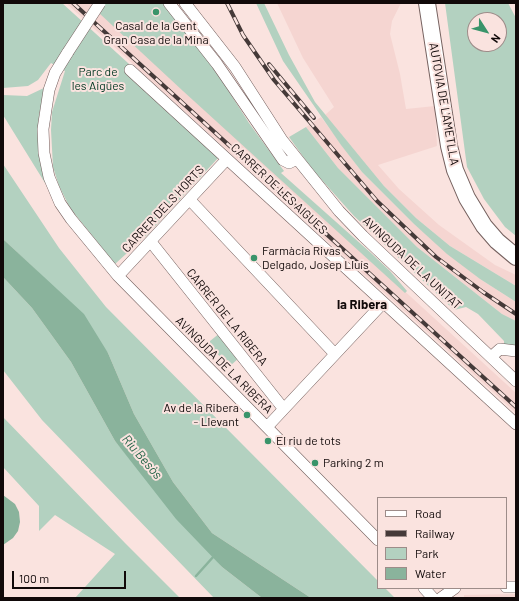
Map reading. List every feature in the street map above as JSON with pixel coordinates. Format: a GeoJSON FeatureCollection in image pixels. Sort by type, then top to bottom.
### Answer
{"type":"FeatureCollection","features":[{"type":"Feature","properties":{"kind":"highway","name":"AUTOVIA DE L'AMETLLA"},"geometry":{"type":"LineString","coordinates":[[427,3],[449,146],[455,170],[466,198],[484,226],[497,241],[516,257]]}},
{"type":"Feature","properties":{"kind":"highway","name":"AUTOVIA DE L'AMETLLA"},"geometry":{"type":"LineString","coordinates":[[436,3],[456,136],[466,175],[486,212],[497,227],[516,246]]}},
{"type":"Feature","properties":{"kind":"street","name":"AVINGUDA DE LA RIBERA"},"geometry":{"type":"LineString","coordinates":[[100,3],[55,73],[50,90],[43,129],[46,164],[60,202],[93,248],[118,276],[377,539]]}},
{"type":"Feature","properties":{"kind":"street"},"geometry":{"type":"LineString","coordinates":[[169,3],[216,64],[284,160],[289,163],[297,159]]}},
{"type":"Feature","properties":{"kind":"street","name":"AVINGUDA DE LA UNITAT"},"geometry":{"type":"LineString","coordinates":[[185,3],[235,67],[277,133],[349,221],[516,380]]}},
{"type":"Feature","properties":{"kind":"street","name":"CARRER DE LES AIGUES"},"geometry":{"type":"LineString","coordinates":[[130,70],[228,158],[516,424]]}},
{"type":"Feature","properties":{"kind":"street","name":"CARRER DELS HORTS"},"geometry":{"type":"LineString","coordinates":[[118,276],[228,158]]}},
{"type":"Feature","properties":{"kind":"street"},"geometry":{"type":"LineString","coordinates":[[190,200],[334,353]]}},
{"type":"Feature","properties":{"kind":"street","name":"CARRER DE LA RIBERA"},"geometry":{"type":"LineString","coordinates":[[150,242],[283,408]]}},
{"type":"Feature","properties":{"kind":"street"},"geometry":{"type":"LineString","coordinates":[[267,426],[383,302]]}},
{"type":"Feature","properties":{"kind":"street"},"geometry":{"type":"LineString","coordinates":[[491,357],[500,349],[516,351]]}},
{"type":"Feature","properties":{"kind":"street"},"geometry":{"type":"LineString","coordinates":[[425,589],[433,598]]}},
{"type":"Feature","properties":{"kind":"street"},"geometry":{"type":"LineString","coordinates":[[441,598],[453,589]]}},
{"type":"Feature","properties":{"kind":"shaded area"},"geometry":{"type":"Polygon","coordinates":[[[66,3],[89,3],[516,393],[516,413],[66,3]]]}},
{"type":"Feature","properties":{"kind":"shaded area"},"geometry":{"type":"Polygon","coordinates":[[[277,3],[401,3],[392,21],[390,34],[400,74],[406,109],[435,106],[437,146],[378,165],[399,189],[439,225],[495,265],[516,275],[516,286],[450,246],[416,218],[384,186],[325,115],[334,107],[303,58],[277,3]]]}},
{"type":"Feature","properties":{"kind":"shaded area"},"geometry":{"type":"Polygon","coordinates":[[[321,117],[362,172],[414,224],[480,279],[516,302],[516,321],[502,314],[417,247],[338,168],[306,127],[321,117]]]}},
{"type":"Feature","properties":{"kind":"shaded area"},"geometry":{"type":"Polygon","coordinates":[[[516,594],[516,598],[464,598],[464,595],[516,594]]]}},
{"type":"Feature","properties":{"kind":"green space","name":"Parc de les Aigües"},"geometry":{"type":"Polygon","coordinates":[[[3,3],[62,3],[161,93],[219,157],[148,234],[115,264],[70,208],[59,186],[53,167],[51,130],[52,112],[65,71],[51,63],[38,80],[28,86],[3,88],[3,3]]]}},
{"type":"Feature","properties":{"kind":"green space"},"geometry":{"type":"Polygon","coordinates":[[[96,3],[165,3],[221,79],[249,123],[284,171],[281,173],[371,253],[390,271],[407,291],[405,293],[183,91],[99,13],[96,3]]]}},
{"type":"Feature","properties":{"kind":"green space"},"geometry":{"type":"Polygon","coordinates":[[[256,3],[264,3],[289,55],[315,102],[384,186],[416,218],[450,246],[516,286],[516,302],[480,279],[447,254],[414,224],[362,172],[341,145],[283,61],[256,3]]]}},
{"type":"Feature","properties":{"kind":"green space"},"geometry":{"type":"Polygon","coordinates":[[[445,3],[508,3],[516,18],[516,236],[505,227],[484,199],[467,167],[445,3]]]}},
{"type":"Feature","properties":{"kind":"green space"},"geometry":{"type":"Polygon","coordinates":[[[46,87],[39,115],[38,136],[46,181],[45,183],[3,115],[3,95],[27,96],[46,87]]]}},
{"type":"Feature","properties":{"kind":"green space"},"geometry":{"type":"Polygon","coordinates":[[[306,127],[338,168],[417,247],[502,314],[516,321],[516,349],[504,347],[504,341],[478,314],[466,307],[454,310],[354,216],[312,169],[289,137],[306,127]]]}},
{"type":"Feature","properties":{"kind":"green space"},"geometry":{"type":"Polygon","coordinates":[[[3,164],[59,248],[106,307],[377,580],[377,589],[386,589],[395,598],[311,598],[212,533],[173,482],[134,414],[108,353],[36,270],[3,239],[3,164]]]}},
{"type":"Feature","properties":{"kind":"green space"},"geometry":{"type":"Polygon","coordinates":[[[3,277],[32,308],[71,362],[115,441],[222,567],[262,598],[214,598],[42,420],[3,370],[3,277]]]}},
{"type":"Feature","properties":{"kind":"green space"},"geometry":{"type":"Polygon","coordinates":[[[220,333],[239,358],[230,366],[210,347],[210,341],[220,333]]]}},
{"type":"Feature","properties":{"kind":"green space"},"geometry":{"type":"Polygon","coordinates":[[[3,417],[180,598],[75,598],[115,554],[55,515],[39,531],[39,506],[3,467],[3,417]]]}},
{"type":"Feature","properties":{"kind":"water","name":"Riu Besòs"},"geometry":{"type":"Polygon","coordinates":[[[3,239],[84,314],[108,353],[134,414],[173,482],[212,533],[311,598],[262,598],[222,567],[176,519],[115,441],[71,362],[32,308],[3,277],[3,239]]]}},
{"type":"Feature","properties":{"kind":"water"},"geometry":{"type":"Polygon","coordinates":[[[3,495],[15,504],[19,512],[20,522],[18,531],[13,538],[3,545],[3,495]]]}},
{"type":"Feature","properties":{"kind":"waterway"},"geometry":{"type":"LineString","coordinates":[[196,576],[214,556]]}},
{"type":"Feature","properties":{"kind":"railway"},"geometry":{"type":"LineString","coordinates":[[73,3],[516,407]]}},
{"type":"Feature","properties":{"kind":"railway"},"geometry":{"type":"LineString","coordinates":[[227,3],[243,35],[274,80],[377,201],[436,257],[483,292],[516,314]]}},
{"type":"Feature","properties":{"kind":"railway"},"geometry":{"type":"LineString","coordinates":[[269,64],[314,118]]}},
{"type":"Feature","properties":{"kind":"place","name":"Casal de la Gent Gran Casa de la Mina"},"geometry":{"type":"Point","coordinates":[156,12]}},
{"type":"Feature","properties":{"kind":"place","name":"Farmàcia Rivas Delgado, Josep Lluís"},"geometry":{"type":"Point","coordinates":[254,258]}},
{"type":"Feature","properties":{"kind":"place","name":"Av de la Ribera - Llevant"},"geometry":{"type":"Point","coordinates":[247,415]}},
{"type":"Feature","properties":{"kind":"place","name":"El riu de tots"},"geometry":{"type":"Point","coordinates":[268,441]}},
{"type":"Feature","properties":{"kind":"place","name":"Parking 2 m"},"geometry":{"type":"Point","coordinates":[315,463]}},
{"type":"Feature","properties":{"kind":"district","name":"la Ribera"},"geometry":{"type":"Point","coordinates":[362,305]}}]}
